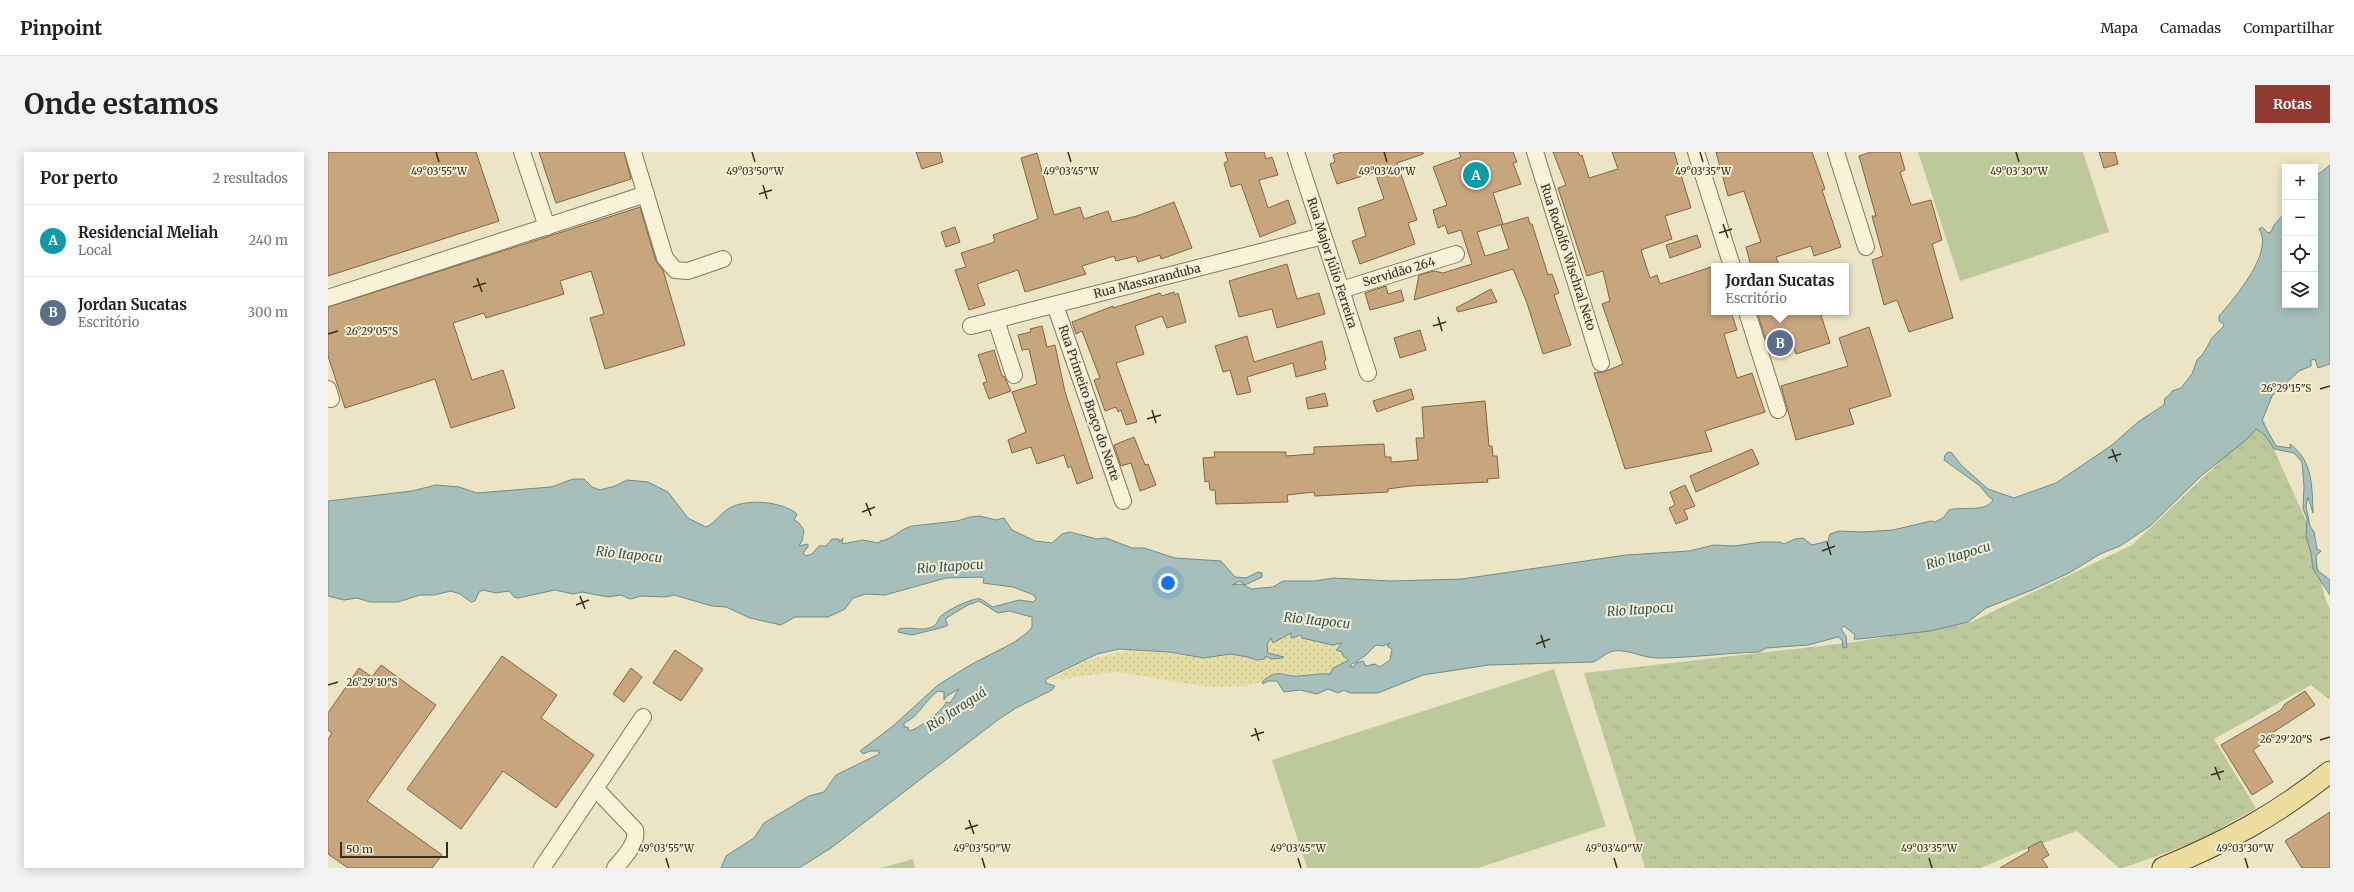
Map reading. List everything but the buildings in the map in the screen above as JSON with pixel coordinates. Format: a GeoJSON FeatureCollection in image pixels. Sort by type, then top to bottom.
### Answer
{"type":"FeatureCollection","features":[{"type":"Feature","properties":{"kind":"main road"},"geometry":{"type":"LineString","coordinates":[[2163,868],[2200,853],[2262,821],[2302,794],[2330,772]]}},
{"type":"Feature","properties":{"kind":"street"},"geometry":{"type":"LineString","coordinates":[[522,152],[547,226]]}},
{"type":"Feature","properties":{"kind":"street"},"geometry":{"type":"LineString","coordinates":[[633,152],[665,258],[675,270],[688,271],[723,259]]}},
{"type":"Feature","properties":{"kind":"street","name":"Rua Major Júlio Ferreira"},"geometry":{"type":"LineString","coordinates":[[1296,152],[1368,373]]}},
{"type":"Feature","properties":{"kind":"street","name":"Rua Rodolfo Wischral Neto"},"geometry":{"type":"LineString","coordinates":[[1535,152],[1601,363]]}},
{"type":"Feature","properties":{"kind":"street"},"geometry":{"type":"LineString","coordinates":[[1696,152],[1731,263]]}},
{"type":"Feature","properties":{"kind":"street"},"geometry":{"type":"LineString","coordinates":[[1836,152],[1866,247]]}},
{"type":"Feature","properties":{"kind":"street"},"geometry":{"type":"LineString","coordinates":[[328,298],[646,194]]}},
{"type":"Feature","properties":{"kind":"street","name":"Rua Massaranduba"},"geometry":{"type":"LineString","coordinates":[[971,326],[1323,236]]}},
{"type":"Feature","properties":{"kind":"street","name":"Servidão 264"},"geometry":{"type":"LineString","coordinates":[[1341,290],[1456,254]]}},
{"type":"Feature","properties":{"kind":"street","name":"Rua Primeiro Braço do Norte"},"geometry":{"type":"LineString","coordinates":[[1055,304],[1123,501]]}},
{"type":"Feature","properties":{"kind":"street"},"geometry":{"type":"LineString","coordinates":[[1748,315],[1778,410]]}},
{"type":"Feature","properties":{"kind":"street"},"geometry":{"type":"LineString","coordinates":[[996,320],[1014,375]]}},
{"type":"Feature","properties":{"kind":"street"},"geometry":{"type":"LineString","coordinates":[[542,868],[643,718]]}},
{"type":"Feature","properties":{"kind":"street"},"geometry":{"type":"LineString","coordinates":[[596,788],[635,830],[636,836],[629,851],[615,868]]}},
{"type":"Feature","properties":{"kind":"green space"},"geometry":{"type":"Polygon","coordinates":[[[1918,152],[2083,152],[2109,232],[1960,281],[1918,152]]]}},
{"type":"Feature","properties":{"kind":"green space"},"geometry":{"type":"Polygon","coordinates":[[[2264,420],[2275,452],[2309,527],[2325,598],[2330,609],[2330,700],[2311,685],[2214,739],[2256,808],[2199,841],[2123,868],[2119,868],[2077,831],[2023,850],[1981,868],[1645,868],[1584,673],[1855,642],[1971,622],[2132,545],[2264,420]]]}},
{"type":"Feature","properties":{"kind":"green space"},"geometry":{"type":"Polygon","coordinates":[[[1554,669],[1606,826],[1478,868],[1307,868],[1272,760],[1554,669]]]}},
{"type":"Feature","properties":{"kind":"green space"},"geometry":{"type":"Polygon","coordinates":[[[913,859],[915,868],[881,868],[913,859]]]}},
{"type":"Feature","properties":{"kind":"sand"},"geometry":{"type":"Polygon","coordinates":[[[1291,633],[1291,637],[1301,635],[1302,638],[1332,645],[1342,643],[1343,644],[1336,648],[1349,660],[1342,663],[1330,674],[1310,673],[1298,676],[1288,673],[1269,675],[1262,682],[1244,686],[1209,687],[1118,672],[1050,680],[1085,661],[1131,649],[1204,658],[1230,654],[1257,660],[1266,656],[1271,659],[1282,658],[1268,654],[1267,644],[1271,638],[1277,639],[1291,633]]]}},
{"type":"Feature","properties":{"kind":"water"},"geometry":{"type":"Polygon","coordinates":[[[2330,165],[2330,364],[2318,368],[2315,359],[2311,360],[2311,366],[2299,371],[2272,396],[2262,421],[2276,446],[2291,448],[2290,444],[2298,451],[2307,466],[2310,475],[2313,513],[2308,497],[2306,506],[2310,526],[2314,532],[2317,549],[2321,551],[2316,556],[2317,570],[2330,580],[2330,595],[2313,569],[2311,553],[2306,536],[2307,518],[2303,509],[2304,486],[2302,462],[2294,453],[2274,449],[2265,435],[2256,429],[2247,439],[2201,476],[2150,526],[2120,546],[2100,554],[2069,573],[2032,590],[1986,608],[1968,622],[1930,631],[1859,639],[1854,639],[1855,635],[1844,626],[1841,629],[1846,636],[1847,647],[1843,648],[1842,640],[1838,637],[1808,645],[1766,648],[1759,652],[1682,657],[1652,658],[1625,651],[1614,651],[1593,662],[1489,665],[1423,675],[1378,693],[1350,693],[1344,690],[1338,693],[1328,689],[1317,694],[1300,690],[1284,692],[1277,681],[1268,681],[1263,684],[1262,682],[1268,677],[1277,674],[1299,676],[1330,674],[1333,668],[1349,660],[1343,656],[1342,652],[1336,650],[1342,643],[1332,645],[1302,638],[1301,635],[1291,638],[1291,633],[1273,643],[1271,638],[1267,644],[1268,653],[1284,657],[1271,659],[1266,656],[1264,659],[1257,660],[1230,654],[1204,658],[1169,652],[1119,649],[1097,654],[1046,679],[1046,683],[1055,686],[1052,690],[1016,708],[999,719],[831,848],[799,868],[721,868],[726,856],[754,838],[764,823],[809,796],[824,792],[836,775],[879,754],[879,751],[870,751],[863,754],[860,751],[893,726],[938,685],[972,664],[1013,643],[1027,633],[1032,627],[1032,617],[1009,611],[998,613],[979,601],[968,605],[945,619],[948,625],[944,627],[912,635],[898,632],[899,629],[924,629],[932,627],[944,614],[972,600],[980,599],[993,607],[1019,600],[1033,602],[1036,599],[1034,595],[1013,587],[983,583],[984,578],[982,577],[946,578],[885,595],[866,594],[853,598],[845,609],[828,617],[795,617],[781,625],[750,618],[726,607],[712,606],[674,595],[665,597],[642,596],[630,599],[621,595],[608,597],[582,592],[573,594],[555,590],[518,598],[514,597],[509,591],[496,593],[483,590],[479,592],[475,601],[471,602],[460,594],[451,591],[434,595],[420,595],[398,602],[370,602],[357,598],[344,600],[328,596],[328,501],[412,491],[436,485],[459,487],[477,493],[551,487],[573,479],[584,479],[592,487],[600,490],[615,486],[627,480],[648,482],[668,492],[688,518],[706,527],[728,509],[744,503],[763,502],[782,506],[797,514],[794,520],[798,522],[804,530],[802,541],[799,546],[808,544],[808,547],[803,553],[806,556],[812,554],[819,546],[826,546],[832,539],[839,539],[839,542],[843,538],[842,544],[863,540],[879,543],[880,541],[888,539],[912,526],[957,521],[980,516],[996,520],[1004,518],[1012,530],[1035,541],[1052,543],[1062,534],[1070,532],[1097,539],[1106,538],[1132,548],[1144,548],[1175,558],[1221,561],[1235,577],[1246,578],[1258,572],[1262,573],[1262,577],[1245,585],[1240,581],[1232,585],[1242,584],[1251,589],[1273,587],[1283,581],[1315,581],[1333,578],[1391,581],[1462,579],[1626,555],[1689,551],[1714,545],[1734,546],[1762,542],[1780,542],[1784,544],[1795,539],[1803,538],[1812,545],[1828,541],[1830,534],[1839,531],[1862,532],[1893,530],[1931,521],[1935,522],[1944,517],[1949,510],[1979,508],[1990,504],[1993,500],[1980,486],[1944,460],[1945,455],[1948,452],[1952,453],[1961,465],[1988,489],[2014,498],[2056,483],[2112,445],[2138,422],[2164,405],[2165,398],[2170,395],[2172,391],[2181,388],[2192,374],[2197,360],[2203,354],[2212,338],[2223,327],[2224,324],[2219,321],[2219,316],[2242,288],[2257,262],[2261,250],[2262,239],[2259,229],[2262,227],[2268,233],[2271,232],[2274,225],[2282,216],[2282,308],[2318,308],[2318,175],[2330,165]],[[1390,643],[1383,646],[1376,645],[1365,656],[1349,666],[1354,667],[1356,663],[1363,661],[1366,666],[1375,664],[1380,667],[1390,660],[1392,649],[1387,646],[1390,643]],[[959,689],[947,696],[944,700],[944,692],[938,691],[914,717],[904,723],[904,727],[908,727],[909,731],[913,730],[936,714],[946,702],[950,703],[959,689]]]}},
{"type":"Feature","properties":{"kind":"place","name":"Residencial Meliah"},"geometry":{"type":"Point","coordinates":[1476,175]}},
{"type":"Feature","properties":{"kind":"place","name":"Jordan Sucatas"},"geometry":{"type":"Point","coordinates":[1780,343]}},
{"type":"Feature","properties":{"kind":"water label","name":"Rio Itapocu"},"geometry":{"type":"Point","coordinates":[629,554]}},
{"type":"Feature","properties":{"kind":"water label","name":"Rio Itapocu"},"geometry":{"type":"Point","coordinates":[1958,555]}},
{"type":"Feature","properties":{"kind":"water label","name":"Rio Itapocu"},"geometry":{"type":"Point","coordinates":[950,566]}},
{"type":"Feature","properties":{"kind":"water label","name":"Rio Itapocu"},"geometry":{"type":"Point","coordinates":[1640,609]}},
{"type":"Feature","properties":{"kind":"water label","name":"Rio Itapocu"},"geometry":{"type":"Point","coordinates":[1317,620]}},
{"type":"Feature","properties":{"kind":"water label","name":"Rio Jaraguá"},"geometry":{"type":"Point","coordinates":[956,709]}}]}
